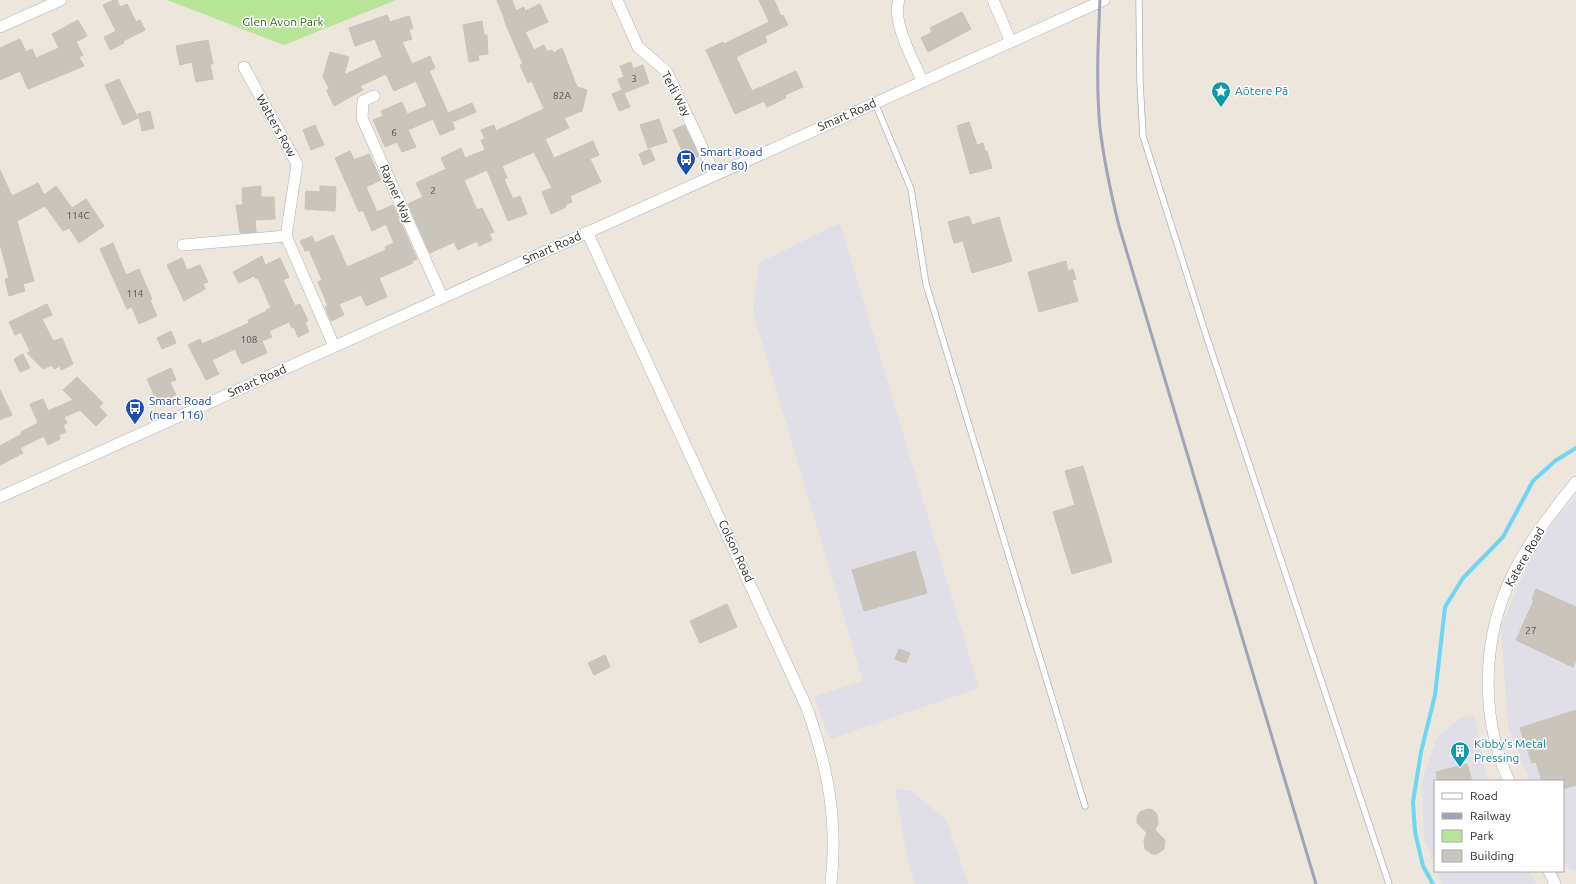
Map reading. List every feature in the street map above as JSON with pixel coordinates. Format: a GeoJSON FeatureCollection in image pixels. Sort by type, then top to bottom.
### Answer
{"type":"FeatureCollection","features":[{"type":"Feature","properties":{"kind":"street"},"geometry":{"type":"LineString","coordinates":[[0,27],[61,0]]}},
{"type":"Feature","properties":{"kind":"street","name":"Terli Way"},"geometry":{"type":"LineString","coordinates":[[617,0],[638,47],[667,72],[715,175]]}},
{"type":"Feature","properties":{"kind":"street"},"geometry":{"type":"LineString","coordinates":[[899,0],[897,15],[900,27],[922,81]]}},
{"type":"Feature","properties":{"kind":"street"},"geometry":{"type":"LineString","coordinates":[[993,0],[1011,42]]}},
{"type":"Feature","properties":{"kind":"street","name":"Smart Road"},"geometry":{"type":"LineString","coordinates":[[0,497],[1104,0]]}},
{"type":"Feature","properties":{"kind":"street","name":"Watters Row"},"geometry":{"type":"LineString","coordinates":[[244,67],[297,164],[286,236]]}},
{"type":"Feature","properties":{"kind":"street","name":"Rayner Way"},"geometry":{"type":"LineString","coordinates":[[374,96],[363,101],[362,118],[442,297]]}},
{"type":"Feature","properties":{"kind":"street","name":"Colson Road"},"geometry":{"type":"LineString","coordinates":[[587,232],[807,708],[828,780],[832,805],[834,832],[831,884]]}},
{"type":"Feature","properties":{"kind":"street"},"geometry":{"type":"LineString","coordinates":[[183,245],[286,236],[334,346]]}},
{"type":"Feature","properties":{"kind":"street","name":"Katere Road"},"geometry":{"type":"LineString","coordinates":[[1509,780],[1494,738],[1489,703],[1488,676],[1490,648],[1497,615],[1514,570],[1530,543],[1576,482]]}},
{"type":"Feature","properties":{"kind":"street"},"geometry":{"type":"LineString","coordinates":[[1549,872],[1554,884]]}},
{"type":"Feature","properties":{"kind":"lane"},"geometry":{"type":"LineString","coordinates":[[1139,0],[1140,83],[1143,136],[1204,328],[1389,884]]}},
{"type":"Feature","properties":{"kind":"lane"},"geometry":{"type":"LineString","coordinates":[[875,103],[911,189],[926,284],[1085,806]]}},
{"type":"Feature","properties":{"kind":"shaded area"},"geometry":{"type":"Polygon","coordinates":[[[840,223],[979,688],[830,739],[814,697],[863,681],[753,312],[759,263],[840,223]]]}},
{"type":"Feature","properties":{"kind":"shaded area"},"geometry":{"type":"Polygon","coordinates":[[[1576,498],[1576,871],[1567,867],[1564,860],[1564,780],[1530,780],[1508,726],[1501,627],[1530,558],[1559,515],[1576,498]]]}},
{"type":"Feature","properties":{"kind":"shaded area"},"geometry":{"type":"Polygon","coordinates":[[[1474,715],[1488,780],[1434,780],[1434,864],[1424,838],[1422,781],[1437,737],[1460,719],[1474,715]]]}},
{"type":"Feature","properties":{"kind":"shaded area"},"geometry":{"type":"Polygon","coordinates":[[[895,788],[911,791],[946,820],[968,884],[915,884],[908,861],[895,788]]]}},
{"type":"Feature","properties":{"kind":"shaded area"},"geometry":{"type":"Polygon","coordinates":[[[1436,872],[1530,872],[1536,884],[1442,884],[1436,872]]]}},
{"type":"Feature","properties":{"kind":"green space","name":"Glen Avon Park"},"geometry":{"type":"Polygon","coordinates":[[[167,0],[396,0],[284,45],[167,0]]]}},
{"type":"Feature","properties":{"kind":"building"},"geometry":{"type":"Polygon","coordinates":[[[117,0],[120,7],[127,4],[136,22],[140,20],[145,30],[123,41],[124,43],[110,50],[104,37],[116,31],[103,5],[117,0]]]}},
{"type":"Feature","properties":{"kind":"building"},"geometry":{"type":"Polygon","coordinates":[[[497,0],[512,0],[516,11],[524,7],[525,11],[540,4],[548,22],[525,32],[534,50],[544,45],[547,52],[552,50],[553,53],[562,48],[577,87],[587,90],[582,111],[564,118],[569,128],[545,139],[554,158],[593,141],[599,155],[590,159],[601,182],[570,196],[572,202],[565,205],[566,207],[551,214],[542,192],[552,188],[534,152],[502,166],[507,178],[504,179],[513,199],[520,196],[527,214],[508,221],[487,170],[464,180],[477,210],[482,208],[494,232],[489,234],[492,240],[479,246],[477,241],[458,250],[454,242],[430,253],[408,204],[423,197],[416,183],[446,169],[441,158],[461,148],[465,158],[485,150],[481,140],[485,139],[481,130],[494,125],[496,131],[544,109],[532,81],[528,83],[520,65],[523,64],[497,0]]]}},
{"type":"Feature","properties":{"kind":"building"},"geometry":{"type":"Polygon","coordinates":[[[759,0],[774,0],[781,16],[783,15],[788,25],[765,36],[767,42],[736,57],[752,91],[796,71],[803,87],[785,95],[786,98],[767,107],[764,101],[735,114],[706,50],[723,42],[724,44],[769,22],[759,0]]]}},
{"type":"Feature","properties":{"kind":"building"},"geometry":{"type":"Polygon","coordinates":[[[962,12],[971,29],[928,52],[921,38],[932,32],[930,28],[962,12]]]}},
{"type":"Feature","properties":{"kind":"building"},"geometry":{"type":"Polygon","coordinates":[[[387,15],[390,22],[409,16],[413,28],[409,30],[412,39],[402,42],[412,64],[430,56],[435,68],[429,71],[448,113],[472,103],[476,112],[452,122],[455,129],[440,135],[433,119],[408,130],[416,147],[402,152],[397,142],[385,147],[373,120],[383,116],[381,111],[402,102],[407,114],[427,106],[416,81],[394,91],[386,74],[360,86],[363,90],[334,106],[327,91],[329,88],[323,77],[330,52],[349,57],[344,75],[382,57],[375,39],[355,46],[349,28],[387,15]]]}},
{"type":"Feature","properties":{"kind":"building"},"geometry":{"type":"Polygon","coordinates":[[[78,20],[87,36],[76,42],[83,55],[79,57],[84,66],[28,89],[20,71],[0,80],[0,48],[20,39],[26,52],[32,49],[36,58],[59,48],[52,34],[78,20]]]}},
{"type":"Feature","properties":{"kind":"building"},"geometry":{"type":"Polygon","coordinates":[[[482,21],[484,35],[487,35],[488,54],[478,55],[479,60],[469,62],[463,25],[482,21]]]}},
{"type":"Feature","properties":{"kind":"building"},"geometry":{"type":"Polygon","coordinates":[[[208,40],[213,64],[210,64],[213,79],[196,82],[192,62],[180,65],[176,46],[208,40]]]}},
{"type":"Feature","properties":{"kind":"building"},"geometry":{"type":"Polygon","coordinates":[[[631,62],[633,69],[643,65],[649,83],[624,93],[630,107],[619,111],[612,94],[622,90],[618,79],[624,77],[620,66],[631,62]]]}},
{"type":"Feature","properties":{"kind":"building"},"geometry":{"type":"Polygon","coordinates":[[[119,79],[138,118],[123,125],[105,85],[119,79]]]}},
{"type":"Feature","properties":{"kind":"building"},"geometry":{"type":"Polygon","coordinates":[[[150,111],[154,128],[142,131],[138,114],[150,111]]]}},
{"type":"Feature","properties":{"kind":"building"},"geometry":{"type":"Polygon","coordinates":[[[659,119],[667,142],[648,148],[640,125],[659,119]]]}},
{"type":"Feature","properties":{"kind":"building"},"geometry":{"type":"Polygon","coordinates":[[[969,122],[977,145],[983,143],[985,151],[987,151],[992,168],[970,174],[957,126],[969,122]]]}},
{"type":"Feature","properties":{"kind":"building"},"geometry":{"type":"Polygon","coordinates":[[[315,125],[324,145],[311,150],[303,130],[315,125]]]}},
{"type":"Feature","properties":{"kind":"building"},"geometry":{"type":"Polygon","coordinates":[[[684,125],[699,156],[687,162],[673,130],[684,125]]]}},
{"type":"Feature","properties":{"kind":"building"},"geometry":{"type":"Polygon","coordinates":[[[650,149],[655,160],[643,165],[639,154],[650,149]]]}},
{"type":"Feature","properties":{"kind":"building"},"geometry":{"type":"Polygon","coordinates":[[[350,151],[354,160],[369,154],[381,180],[366,187],[377,212],[393,205],[417,259],[412,261],[413,263],[379,278],[387,297],[366,306],[361,295],[339,304],[344,315],[331,321],[325,307],[328,306],[318,282],[322,280],[309,250],[305,251],[300,241],[312,236],[315,243],[333,235],[347,267],[386,250],[385,247],[394,243],[386,224],[372,231],[363,210],[359,212],[335,158],[350,151]]]}},
{"type":"Feature","properties":{"kind":"building"},"geometry":{"type":"Polygon","coordinates":[[[0,170],[12,196],[38,183],[44,195],[56,186],[72,208],[86,199],[104,226],[79,243],[69,228],[63,231],[45,206],[17,221],[34,281],[23,284],[25,291],[9,296],[5,279],[9,278],[0,244],[0,170]]]}},
{"type":"Feature","properties":{"kind":"building"},"geometry":{"type":"Polygon","coordinates":[[[261,186],[261,197],[274,197],[275,219],[255,220],[256,232],[240,233],[236,205],[243,205],[242,188],[261,186]]]}},
{"type":"Feature","properties":{"kind":"building"},"geometry":{"type":"Polygon","coordinates":[[[320,186],[336,187],[335,211],[305,209],[306,191],[320,192],[320,186]]]}},
{"type":"Feature","properties":{"kind":"building"},"geometry":{"type":"Polygon","coordinates":[[[969,216],[972,225],[999,217],[1012,261],[972,273],[963,241],[954,243],[948,222],[969,216]]]}},
{"type":"Feature","properties":{"kind":"building"},"geometry":{"type":"Polygon","coordinates":[[[113,243],[126,275],[139,269],[152,299],[150,300],[157,316],[139,324],[132,307],[127,309],[100,249],[113,243]]]}},
{"type":"Feature","properties":{"kind":"building"},"geometry":{"type":"Polygon","coordinates":[[[262,256],[265,265],[280,258],[289,277],[283,280],[295,306],[300,304],[308,321],[305,322],[309,332],[298,337],[294,327],[292,328],[289,322],[269,331],[272,337],[262,341],[267,353],[242,364],[235,349],[212,360],[219,374],[206,380],[188,345],[200,339],[202,344],[218,337],[249,323],[248,320],[271,308],[258,278],[256,279],[254,276],[239,283],[233,272],[262,256]]]}},
{"type":"Feature","properties":{"kind":"building"},"geometry":{"type":"Polygon","coordinates":[[[182,258],[187,270],[200,265],[208,282],[203,284],[205,289],[184,301],[167,265],[182,258]]]}},
{"type":"Feature","properties":{"kind":"building"},"geometry":{"type":"Polygon","coordinates":[[[1066,261],[1068,271],[1073,269],[1076,279],[1072,280],[1078,301],[1039,312],[1028,272],[1066,261]]]}},
{"type":"Feature","properties":{"kind":"building"},"geometry":{"type":"Polygon","coordinates":[[[47,304],[52,315],[42,319],[53,341],[62,338],[73,364],[61,370],[60,366],[54,369],[52,365],[43,369],[27,353],[30,351],[21,332],[15,335],[9,322],[47,304]]]}},
{"type":"Feature","properties":{"kind":"building"},"geometry":{"type":"Polygon","coordinates":[[[171,331],[176,343],[162,349],[157,338],[171,331]]]}},
{"type":"Feature","properties":{"kind":"building"},"geometry":{"type":"Polygon","coordinates":[[[23,354],[30,368],[20,372],[14,359],[23,354]]]}},
{"type":"Feature","properties":{"kind":"building"},"geometry":{"type":"Polygon","coordinates":[[[171,368],[176,380],[170,382],[176,395],[158,403],[147,379],[171,368]]]}},
{"type":"Feature","properties":{"kind":"building"},"geometry":{"type":"Polygon","coordinates":[[[77,377],[103,403],[99,407],[107,415],[96,426],[80,410],[64,417],[67,423],[63,425],[66,432],[59,435],[60,439],[48,445],[44,436],[20,448],[23,453],[0,465],[0,446],[38,423],[30,404],[43,399],[48,411],[73,400],[63,390],[77,377]]]}},
{"type":"Feature","properties":{"kind":"building"},"geometry":{"type":"Polygon","coordinates":[[[0,390],[12,415],[0,420],[0,390]]]}},
{"type":"Feature","properties":{"kind":"building"},"geometry":{"type":"Polygon","coordinates":[[[1083,466],[1112,562],[1072,574],[1053,512],[1075,505],[1065,471],[1083,466]]]}},
{"type":"Feature","properties":{"kind":"building"},"geometry":{"type":"Polygon","coordinates":[[[915,551],[927,593],[864,611],[852,570],[915,551]]]}},
{"type":"Feature","properties":{"kind":"building"},"geometry":{"type":"Polygon","coordinates":[[[1536,589],[1576,607],[1576,660],[1573,667],[1516,640],[1534,600],[1532,599],[1536,589]]]}},
{"type":"Feature","properties":{"kind":"building"},"geometry":{"type":"Polygon","coordinates":[[[727,604],[737,627],[700,643],[690,621],[727,604]]]}},
{"type":"Feature","properties":{"kind":"building"},"geometry":{"type":"Polygon","coordinates":[[[899,649],[910,653],[906,663],[895,659],[899,649]]]}},
{"type":"Feature","properties":{"kind":"building"},"geometry":{"type":"Polygon","coordinates":[[[605,655],[610,667],[594,675],[588,663],[605,655]]]}},
{"type":"Feature","properties":{"kind":"building"},"geometry":{"type":"Polygon","coordinates":[[[1576,710],[1576,785],[1564,789],[1564,780],[1542,780],[1536,762],[1532,763],[1520,728],[1576,710]]]}},
{"type":"Feature","properties":{"kind":"building","name":"Kibby's Metal Pressing"},"geometry":{"type":"Polygon","coordinates":[[[1467,764],[1472,780],[1438,780],[1436,772],[1467,764]]]}},
{"type":"Feature","properties":{"kind":"building"},"geometry":{"type":"Polygon","coordinates":[[[1148,809],[1153,810],[1157,814],[1158,823],[1155,830],[1165,840],[1164,849],[1157,854],[1152,854],[1145,849],[1144,840],[1147,833],[1137,823],[1137,817],[1140,812],[1148,809]]]}},
{"type":"Feature","properties":{"kind":"waterway"},"geometry":{"type":"LineString","coordinates":[[1433,884],[1423,866],[1415,832],[1413,802],[1421,752],[1435,695],[1445,607],[1463,578],[1503,537],[1533,481],[1555,461],[1576,448]]}},
{"type":"Feature","properties":{"kind":"railway"},"geometry":{"type":"LineString","coordinates":[[1100,0],[1098,64],[1100,128],[1116,214],[1316,884]]}},
{"type":"Feature","properties":{"kind":"place","name":"Aōtere Pā"},"geometry":{"type":"Point","coordinates":[1221,108]}},
{"type":"Feature","properties":{"kind":"place","name":"Smart Road (near 80)"},"geometry":{"type":"Point","coordinates":[686,176]}},
{"type":"Feature","properties":{"kind":"place","name":"Smart Road (near 116)"},"geometry":{"type":"Point","coordinates":[135,425]}},
{"type":"Feature","properties":{"kind":"place","name":"Kibby's Metal Pressing"},"geometry":{"type":"Point","coordinates":[1460,768]}}]}
